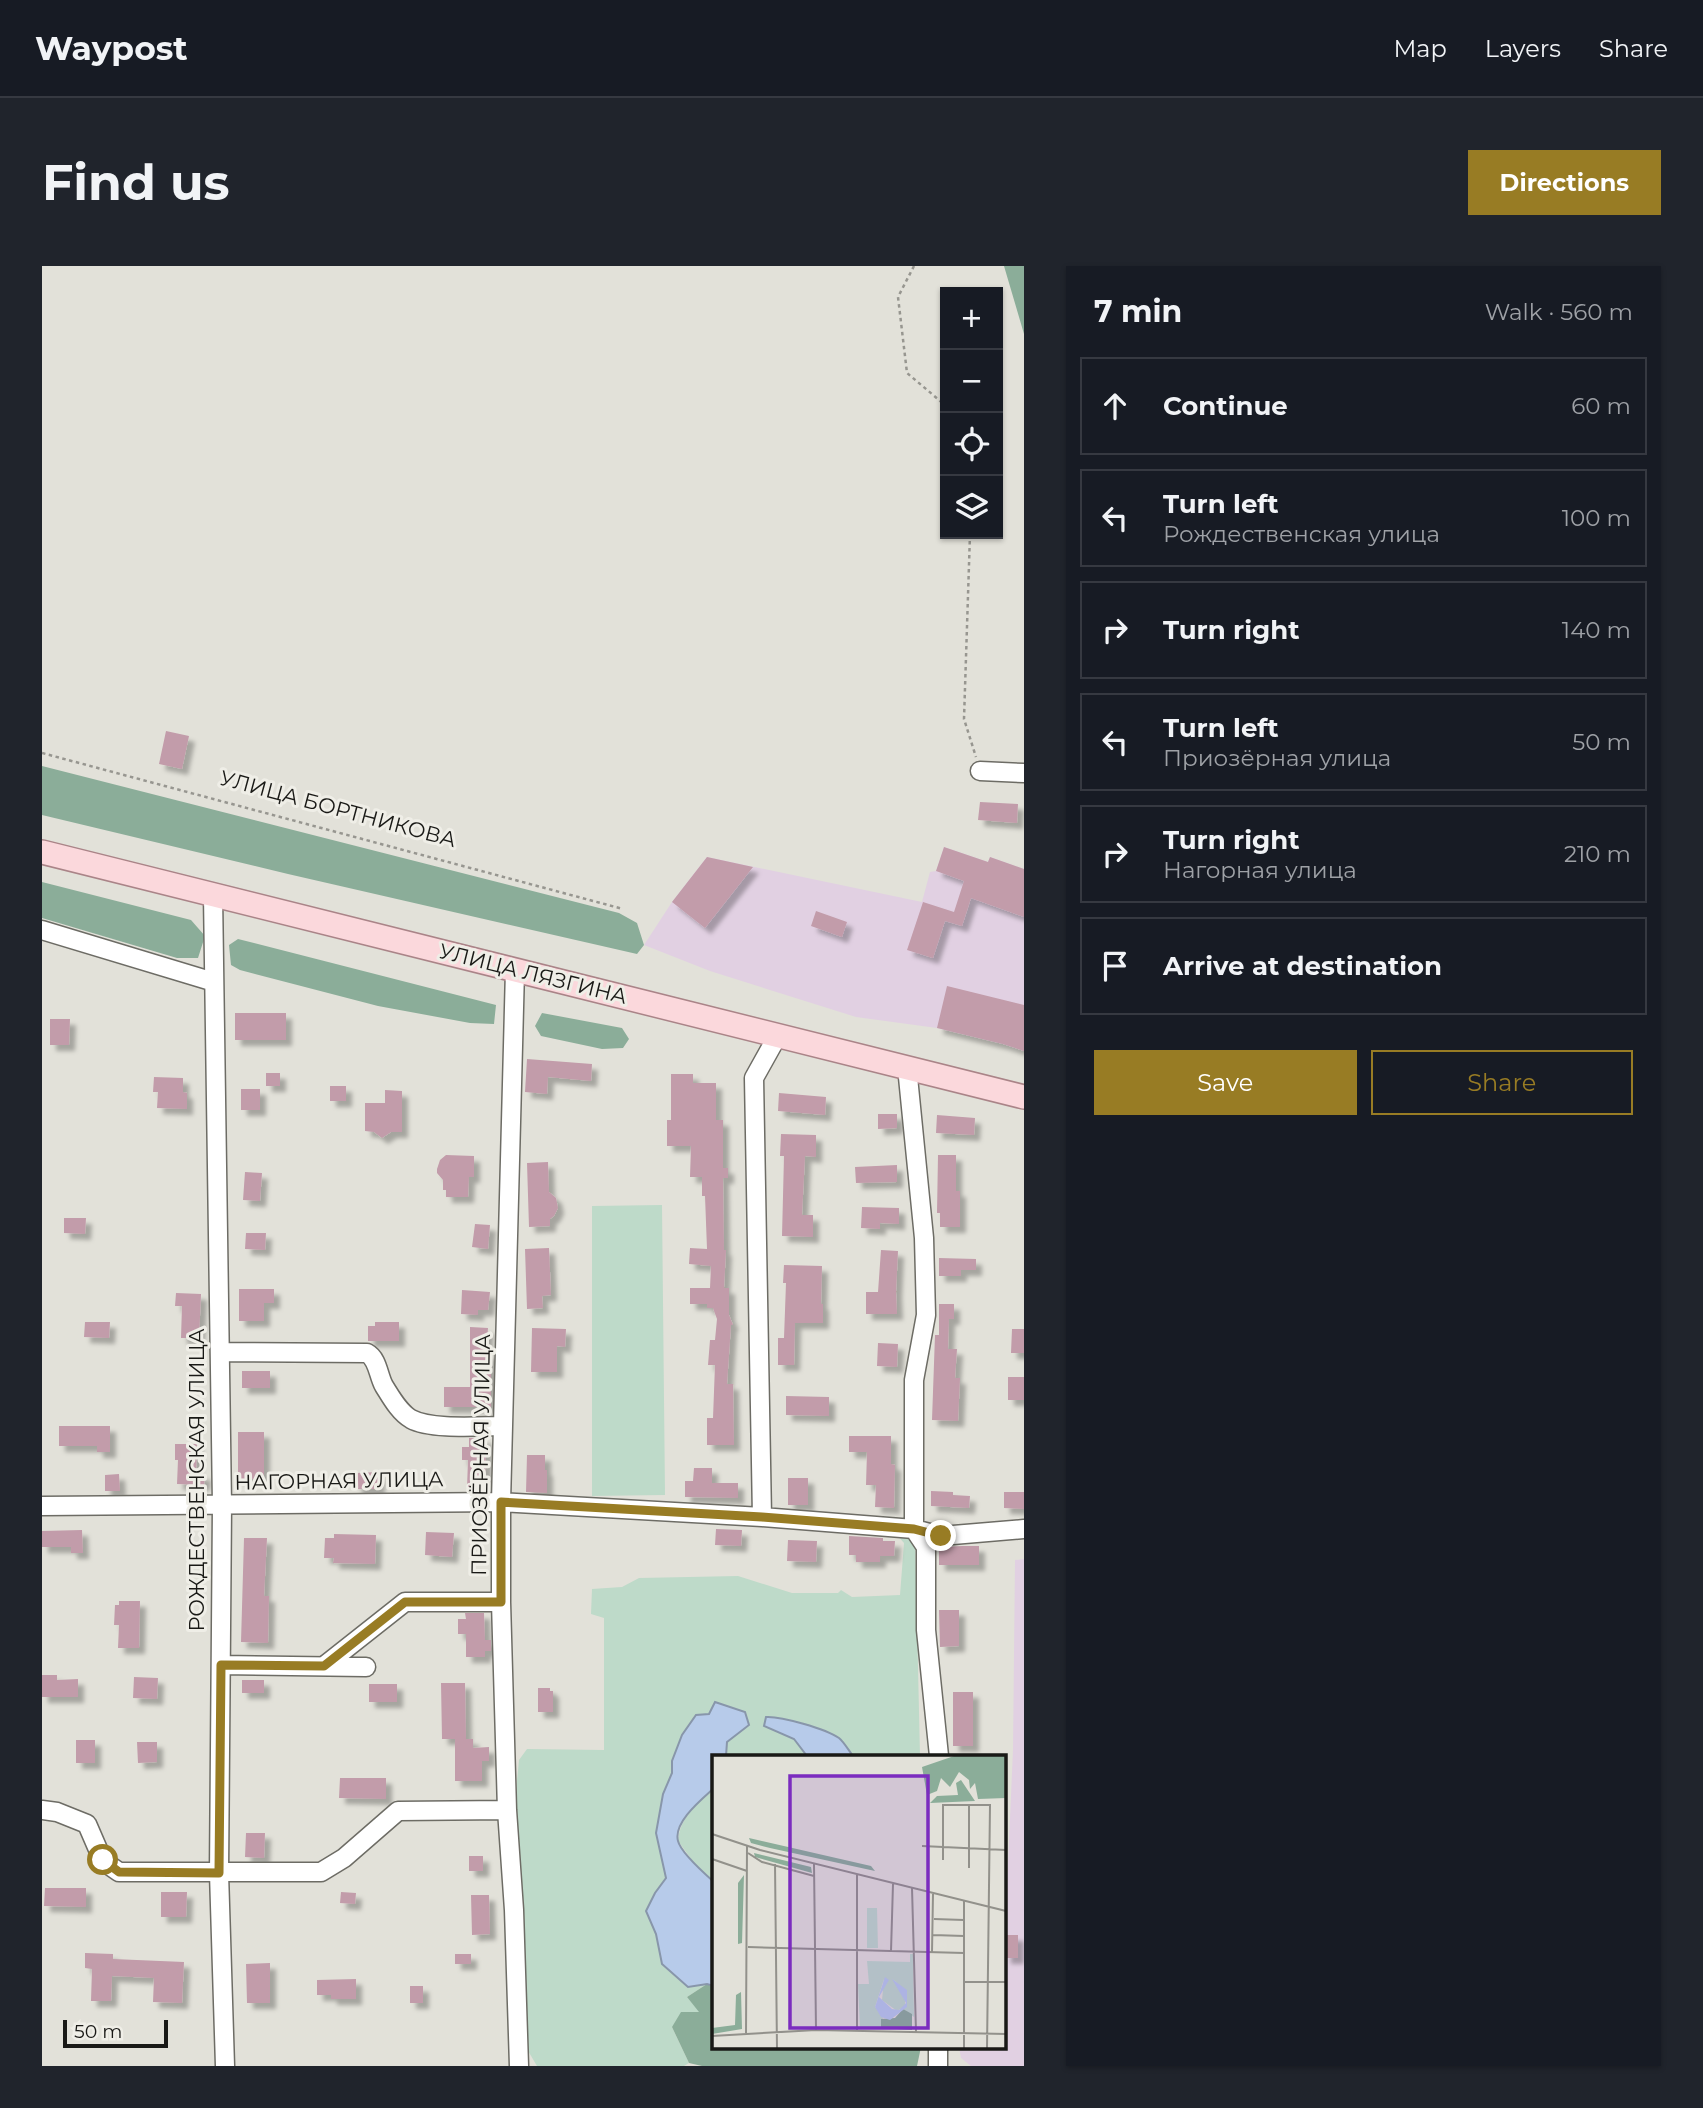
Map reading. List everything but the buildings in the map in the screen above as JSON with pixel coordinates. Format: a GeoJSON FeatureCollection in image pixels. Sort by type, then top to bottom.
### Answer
{"type":"FeatureCollection","features":[{"type":"Feature","properties":{"kind":"main road","name":"УЛИЦА ЛЯЗГИНА"},"geometry":{"type":"LineString","coordinates":[[42,852],[1024,1097]]}},
{"type":"Feature","properties":{"kind":"street"},"geometry":{"type":"LineString","coordinates":[[980,771],[1024,773]]}},
{"type":"Feature","properties":{"kind":"street","name":"РОЖДЕСТВЕНСКАЯ УЛИЦА"},"geometry":{"type":"LineString","coordinates":[[213,895],[222,1505],[219,1873],[225,2066]]}},
{"type":"Feature","properties":{"kind":"street"},"geometry":{"type":"LineString","coordinates":[[42,930],[214,982]]}},
{"type":"Feature","properties":{"kind":"street","name":"ПРИОЗЁРНАЯ УЛИЦА"},"geometry":{"type":"LineString","coordinates":[[515,970],[501,1502],[501,1602],[519,2066]]}},
{"type":"Feature","properties":{"kind":"street"},"geometry":{"type":"LineString","coordinates":[[762,1517],[754,1078],[778,1035]]}},
{"type":"Feature","properties":{"kind":"street"},"geometry":{"type":"LineString","coordinates":[[907,1068],[924,1238],[926,1315],[914,1380],[914,1529],[926,1547],[926,1630],[939,1755]]}},
{"type":"Feature","properties":{"kind":"street"},"geometry":{"type":"LineString","coordinates":[[220,1352],[367,1353],[373,1356],[383,1384],[400,1410],[411,1419],[425,1424],[503,1426]]}},
{"type":"Feature","properties":{"kind":"street","name":"НАГОРНАЯ УЛИЦА"},"geometry":{"type":"LineString","coordinates":[[42,1506],[501,1502],[762,1517],[914,1529],[941,1536],[1024,1529]]}},
{"type":"Feature","properties":{"kind":"street"},"geometry":{"type":"LineString","coordinates":[[324,1666],[405,1602],[501,1602]]}},
{"type":"Feature","properties":{"kind":"street"},"geometry":{"type":"LineString","coordinates":[[221,1665],[366,1667]]}},
{"type":"Feature","properties":{"kind":"street"},"geometry":{"type":"LineString","coordinates":[[42,1810],[57,1812],[87,1824],[103,1860],[119,1872],[219,1873],[321,1872],[344,1858],[398,1811],[507,1810]]}},
{"type":"Feature","properties":{"kind":"path"},"geometry":{"type":"LineString","coordinates":[[914,266],[898,297],[907,373],[940,401]]}},
{"type":"Feature","properties":{"kind":"path"},"geometry":{"type":"LineString","coordinates":[[970,539],[964,719],[980,771]]}},
{"type":"Feature","properties":{"kind":"path","name":"УЛИЦА БОРТНИКОВА"},"geometry":{"type":"LineString","coordinates":[[42,753],[623,909]]}},
{"type":"Feature","properties":{"kind":"shaded area"},"geometry":{"type":"Polygon","coordinates":[[[944,847],[988,862],[990,857],[1024,869],[1024,1051],[937,1028],[856,1017],[710,971],[644,945],[672,902],[707,857],[922,902],[930,872],[936,871],[944,847]]]}},
{"type":"Feature","properties":{"kind":"shaded area"},"geometry":{"type":"Polygon","coordinates":[[[1024,1559],[1024,2066],[971,2066],[961,2058],[959,2049],[1006,2049],[1006,1909],[1013,1750],[1015,1560],[1024,1559]]]}},
{"type":"Feature","properties":{"kind":"green space"},"geometry":{"type":"Polygon","coordinates":[[[1004,266],[1024,266],[1024,334],[1004,266]]]}},
{"type":"Feature","properties":{"kind":"green space"},"geometry":{"type":"Polygon","coordinates":[[[42,766],[619,913],[637,923],[644,945],[637,954],[42,815],[42,766]]]}},
{"type":"Feature","properties":{"kind":"green space"},"geometry":{"type":"Polygon","coordinates":[[[42,882],[191,920],[205,936],[198,958],[177,958],[42,918],[42,882]]]}},
{"type":"Feature","properties":{"kind":"green space"},"geometry":{"type":"Polygon","coordinates":[[[238,939],[496,1005],[494,1024],[470,1023],[378,1006],[240,970],[231,965],[229,945],[238,939]]]}},
{"type":"Feature","properties":{"kind":"green space"},"geometry":{"type":"Polygon","coordinates":[[[542,1013],[622,1028],[629,1039],[623,1048],[602,1049],[541,1036],[535,1026],[542,1013]]]}},
{"type":"Feature","properties":{"kind":"green space"},"geometry":{"type":"Polygon","coordinates":[[[662,1205],[665,1495],[592,1496],[592,1206],[662,1205]]]}},
{"type":"Feature","properties":{"kind":"green space"},"geometry":{"type":"Polygon","coordinates":[[[915,1534],[920,1755],[852,1755],[839,1738],[764,1726],[794,1739],[806,1755],[726,1755],[727,1742],[709,1714],[696,1715],[682,1735],[672,1760],[672,1773],[663,1794],[656,1833],[666,1878],[646,1911],[656,1934],[663,1964],[688,1987],[707,1984],[687,1997],[700,2012],[672,2027],[689,2063],[684,2066],[537,2066],[524,2044],[514,1860],[519,1760],[527,1749],[604,1750],[604,1618],[591,1614],[592,1589],[622,1587],[639,1578],[738,1576],[792,1593],[838,1593],[841,1590],[852,1597],[900,1595],[904,1543],[897,1535],[915,1534]]]}},
{"type":"Feature","properties":{"kind":"green space"},"geometry":{"type":"Polygon","coordinates":[[[712,1790],[712,1880],[697,1867],[678,1841],[682,1825],[696,1805],[712,1790]]]}},
{"type":"Feature","properties":{"kind":"green space"},"geometry":{"type":"Polygon","coordinates":[[[707,1984],[712,1985],[712,2049],[921,2049],[917,2066],[702,2066],[689,2063],[672,2027],[681,2012],[699,2012],[687,1997],[707,1984]]]}},
{"type":"Feature","properties":{"kind":"water"},"geometry":{"type":"Polygon","coordinates":[[[715,1702],[745,1712],[749,1725],[727,1742],[726,1755],[712,1755],[712,1790],[684,1819],[678,1834],[680,1846],[712,1880],[712,1985],[688,1987],[662,1964],[656,1934],[646,1911],[666,1878],[656,1833],[663,1794],[672,1773],[672,1761],[682,1735],[696,1715],[709,1714],[715,1702]]]}},
{"type":"Feature","properties":{"kind":"water"},"geometry":{"type":"Polygon","coordinates":[[[766,1717],[773,1717],[814,1727],[833,1734],[852,1755],[806,1755],[794,1739],[764,1726],[766,1717]]]}},
{"type":"Feature","properties":{"kind":"route"},"geometry":{"type":"LineString","coordinates":[[103,1860],[119,1872],[219,1873],[221,1665],[324,1666],[405,1602],[501,1602],[501,1502],[762,1517],[914,1529],[941,1536]]}}]}
